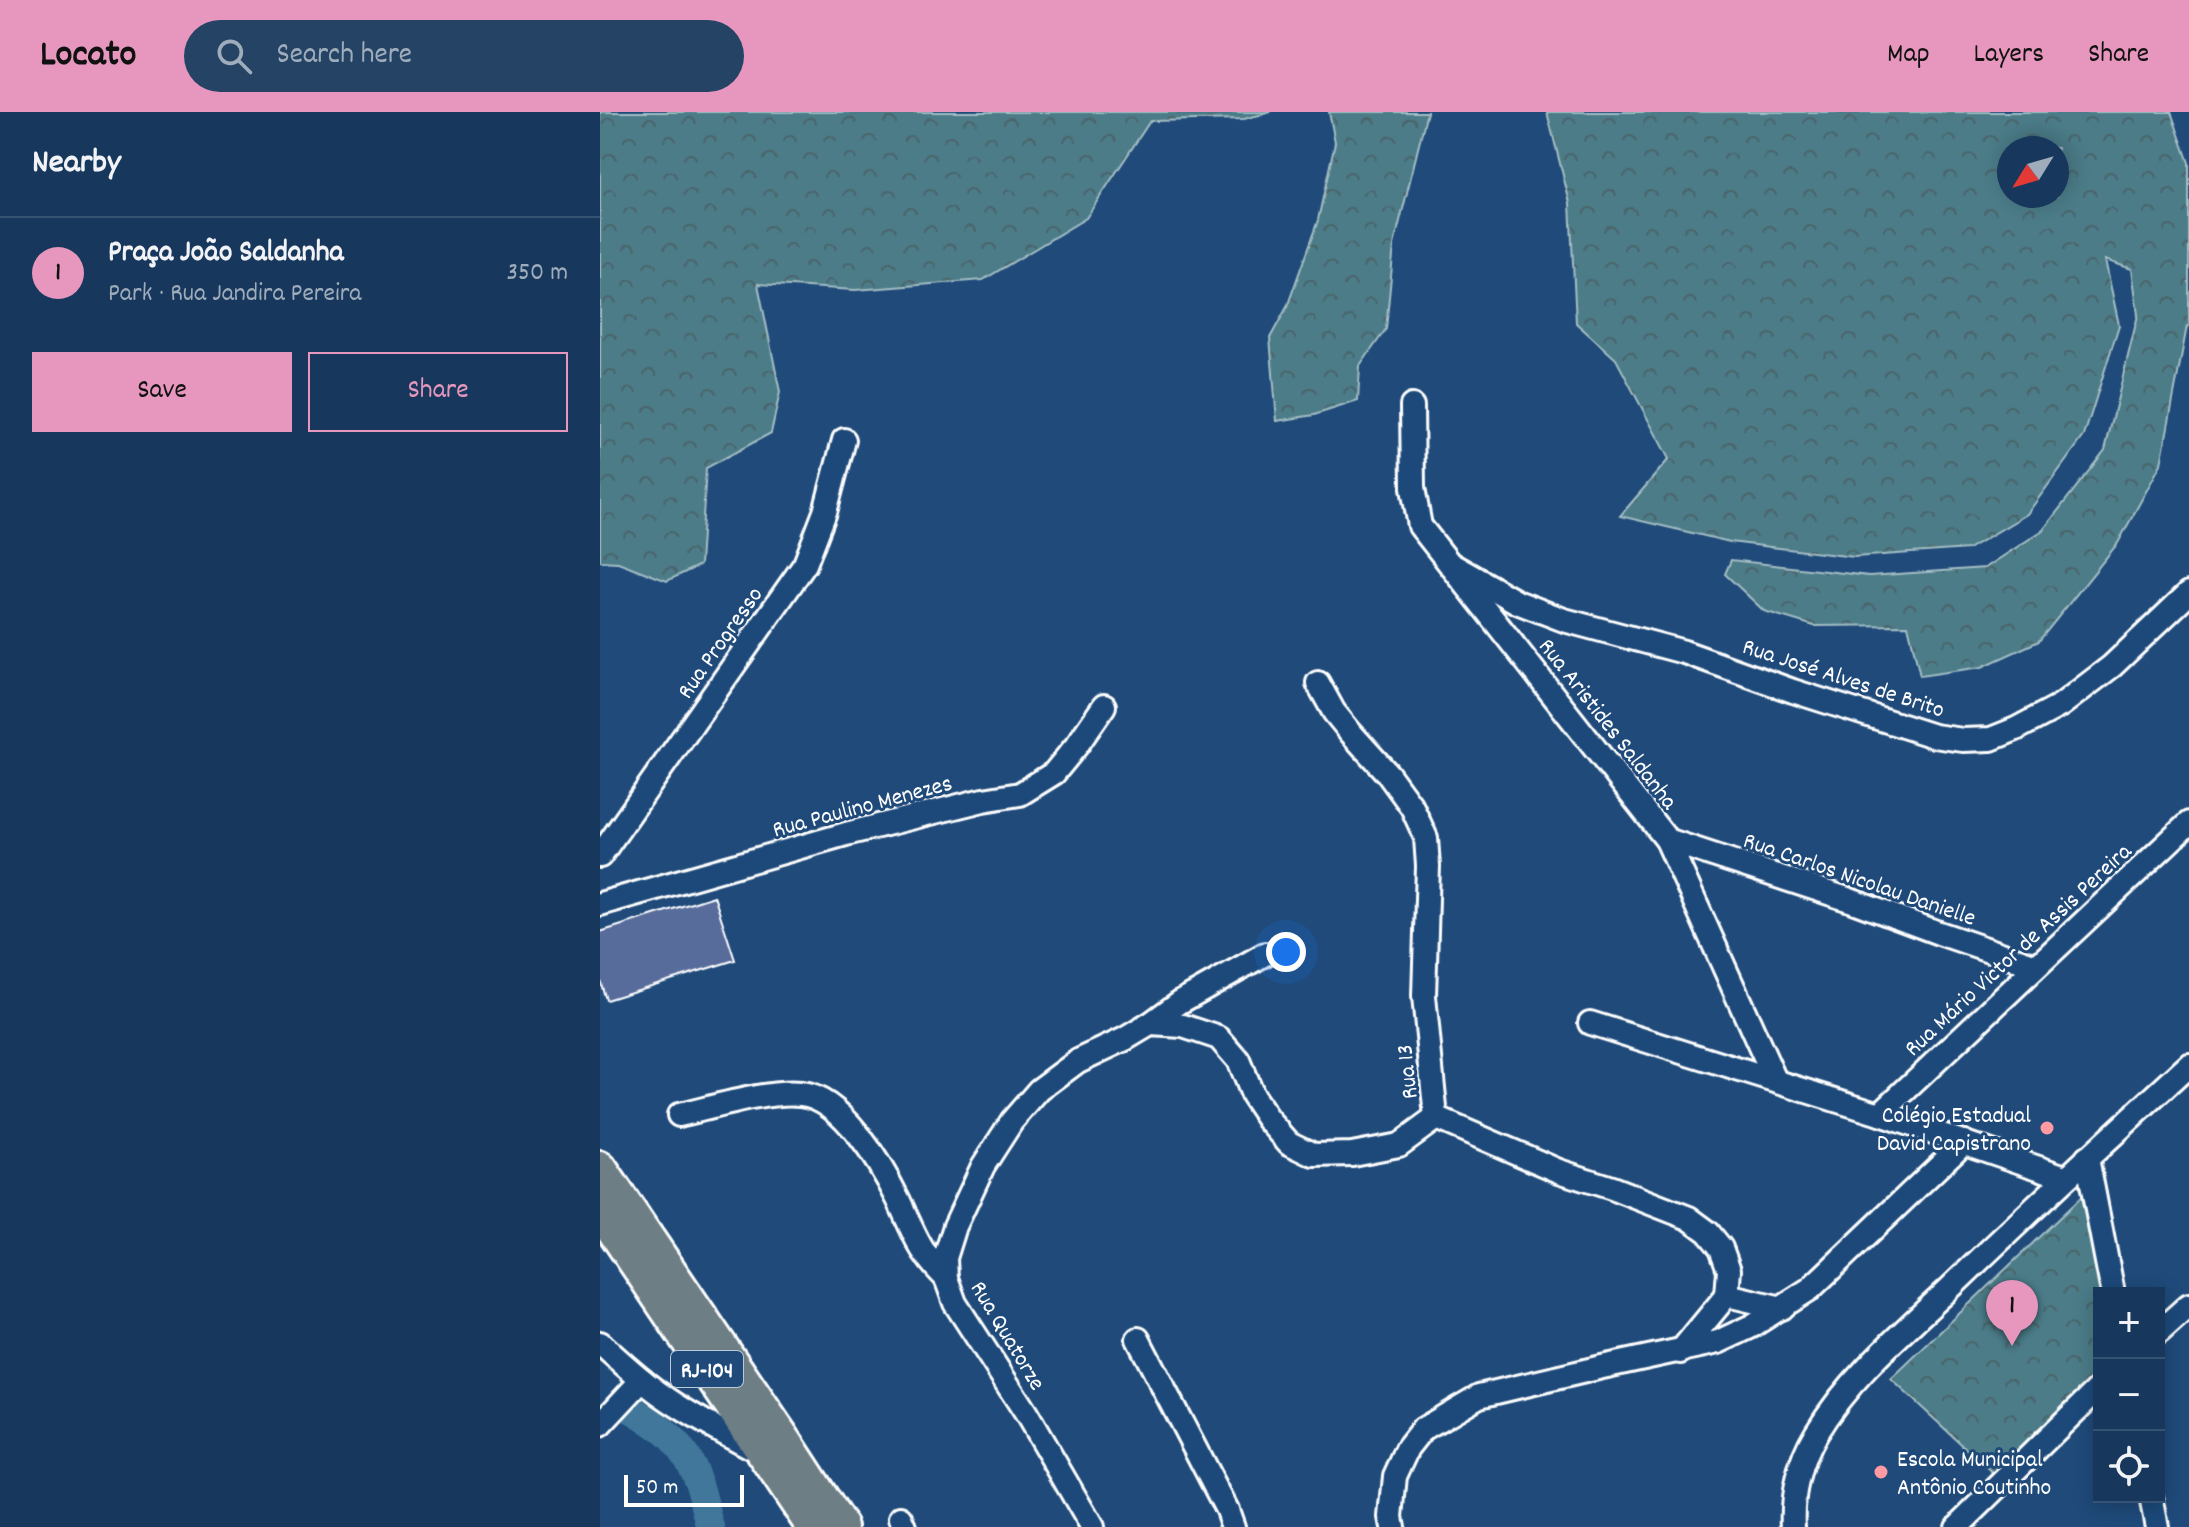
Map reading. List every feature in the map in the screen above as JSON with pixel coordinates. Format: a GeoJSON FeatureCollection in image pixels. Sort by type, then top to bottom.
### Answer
{"type":"FeatureCollection","features":[{"type":"Feature","properties":{"kind":"highway","name":"RJ-104"},"geometry":{"type":"LineString","coordinates":[[600,1168],[841,1527]]}},
{"type":"Feature","properties":{"kind":"highway","name":"RJ-104"},"geometry":{"type":"LineString","coordinates":[[600,1210],[813,1527]]}},
{"type":"Feature","properties":{"kind":"street","name":"Rua Aristides Saldanha"},"geometry":{"type":"LineString","coordinates":[[1412,406],[1413,488],[1420,526],[1667,840],[1775,1080]]}},
{"type":"Feature","properties":{"kind":"street","name":"Rua Progresso"},"geometry":{"type":"LineString","coordinates":[[600,856],[805,564],[825,512],[844,440]]}},
{"type":"Feature","properties":{"kind":"street","name":"Rua José Alves de Brito"},"geometry":{"type":"LineString","coordinates":[[1452,565],[1517,602],[1564,620],[1684,652],[1934,736],[1963,740],[1991,739],[2061,705],[2112,666],[2189,593]]}},
{"type":"Feature","properties":{"kind":"street","name":"Rua 13"},"geometry":{"type":"LineString","coordinates":[[1318,683],[1334,712],[1412,807],[1426,838],[1424,996],[1436,1118],[1559,1171],[1689,1218],[1708,1232],[1721,1248],[1729,1270],[1727,1295]]}},
{"type":"Feature","properties":{"kind":"street","name":"Rua Paulino Menezes"},"geometry":{"type":"LineString","coordinates":[[600,904],[846,834],[983,800],[1020,794],[1054,773],[1104,706]]}},
{"type":"Feature","properties":{"kind":"street","name":"Rua Mário Victor de Assis Pereira"},"geometry":{"type":"LineString","coordinates":[[1880,1114],[2189,823]]}},
{"type":"Feature","properties":{"kind":"street","name":"Rua Carlos Nicolau Danielle"},"geometry":{"type":"LineString","coordinates":[[1667,840],[2036,966]]}},
{"type":"Feature","properties":{"kind":"street","name":"Rua Quatorze"},"geometry":{"type":"LineString","coordinates":[[1092,1527],[1026,1413],[955,1303],[946,1278],[945,1258],[955,1226],[983,1166],[1012,1121],[1039,1090],[1078,1061],[1125,1039],[1180,1002],[1265,954]]}},
{"type":"Feature","properties":{"kind":"street"},"geometry":{"type":"LineString","coordinates":[[1590,1023],[1880,1114],[2065,1177]]}},
{"type":"Feature","properties":{"kind":"street"},"geometry":{"type":"LineString","coordinates":[[1150,1024],[1183,1026],[1219,1038],[1238,1060],[1252,1095],[1268,1119],[1289,1143],[1314,1155],[1352,1154],[1399,1145],[1436,1118]]}},
{"type":"Feature","properties":{"kind":"street"},"geometry":{"type":"LineString","coordinates":[[1793,1527],[1792,1507],[1799,1472],[1813,1437],[1830,1411],[1871,1364],[2065,1177],[2189,1065]]}},
{"type":"Feature","properties":{"kind":"street"},"geometry":{"type":"LineString","coordinates":[[679,1115],[767,1096],[802,1093],[827,1103],[876,1158],[913,1235],[930,1262],[946,1278]]}},
{"type":"Feature","properties":{"kind":"street"},"geometry":{"type":"LineString","coordinates":[[1393,1527],[1395,1476],[1408,1448],[1423,1429],[1479,1396],[1718,1342],[1782,1308],[1810,1289],[1964,1142]]}},
{"type":"Feature","properties":{"kind":"street"},"geometry":{"type":"LineString","coordinates":[[2087,1158],[2112,1287]]}},
{"type":"Feature","properties":{"kind":"street"},"geometry":{"type":"LineString","coordinates":[[1680,1352],[1727,1295],[1782,1308]]}},
{"type":"Feature","properties":{"kind":"street"},"geometry":{"type":"LineString","coordinates":[[2165,1327],[2189,1305]]}},
{"type":"Feature","properties":{"kind":"street"},"geometry":{"type":"LineString","coordinates":[[1138,1339],[1233,1527]]}},
{"type":"Feature","properties":{"kind":"street"},"geometry":{"type":"LineString","coordinates":[[600,1343],[642,1380],[694,1416],[762,1454]]}},
{"type":"Feature","properties":{"kind":"street"},"geometry":{"type":"LineString","coordinates":[[600,1425],[642,1380]]}},
{"type":"Feature","properties":{"kind":"street"},"geometry":{"type":"LineString","coordinates":[[1957,1527],[2093,1394]]}},
{"type":"Feature","properties":{"kind":"street"},"geometry":{"type":"LineString","coordinates":[[2152,1503],[2157,1527]]}},
{"type":"Feature","properties":{"kind":"green space"},"geometry":{"type":"Polygon","coordinates":[[[600,112],[1271,112],[1244,119],[1150,121],[1086,218],[983,280],[855,290],[758,284],[780,392],[771,433],[706,468],[700,565],[667,581],[618,562],[600,561],[600,112]]]}},
{"type":"Feature","properties":{"kind":"green space"},"geometry":{"type":"Polygon","coordinates":[[[1329,112],[1427,112],[1394,245],[1386,329],[1360,366],[1358,401],[1314,415],[1277,421],[1270,338],[1287,307],[1318,220],[1335,142],[1329,112]]]}},
{"type":"Feature","properties":{"kind":"green space"},"geometry":{"type":"Polygon","coordinates":[[[1547,112],[2171,112],[2189,163],[2189,326],[2161,464],[2118,543],[2039,641],[1982,667],[1920,676],[1908,625],[1814,626],[1764,611],[1725,574],[1731,560],[1869,576],[1985,568],[2043,530],[2105,450],[2138,315],[2132,269],[2105,260],[2119,325],[2084,436],[2027,514],[1968,549],[1854,557],[1730,542],[1620,516],[1669,459],[1616,359],[1576,323],[1570,203],[1547,112]]]}},
{"type":"Feature","properties":{"kind":"green space"},"geometry":{"type":"Polygon","coordinates":[[[2085,1193],[2102,1287],[2093,1287],[2093,1381],[1996,1476],[1891,1379],[2085,1193]]]}},
{"type":"Feature","properties":{"kind":"building"},"geometry":{"type":"Polygon","coordinates":[[[714,896],[735,960],[606,1000],[600,980],[600,932],[714,896]]]}},
{"type":"Feature","properties":{"kind":"waterway"},"geometry":{"type":"LineString","coordinates":[[627,1407],[662,1430],[680,1447],[699,1484],[711,1527]]}},
{"type":"Feature","properties":{"kind":"place","name":"Colégio Estadual David Capistrano"},"geometry":{"type":"Point","coordinates":[2047,1128]}},
{"type":"Feature","properties":{"kind":"place","name":"Praça João Saldanha"},"geometry":{"type":"Point","coordinates":[2012,1346]}},
{"type":"Feature","properties":{"kind":"place","name":"Escola Municipal Antônio Coutinho"},"geometry":{"type":"Point","coordinates":[1881,1472]}}]}
